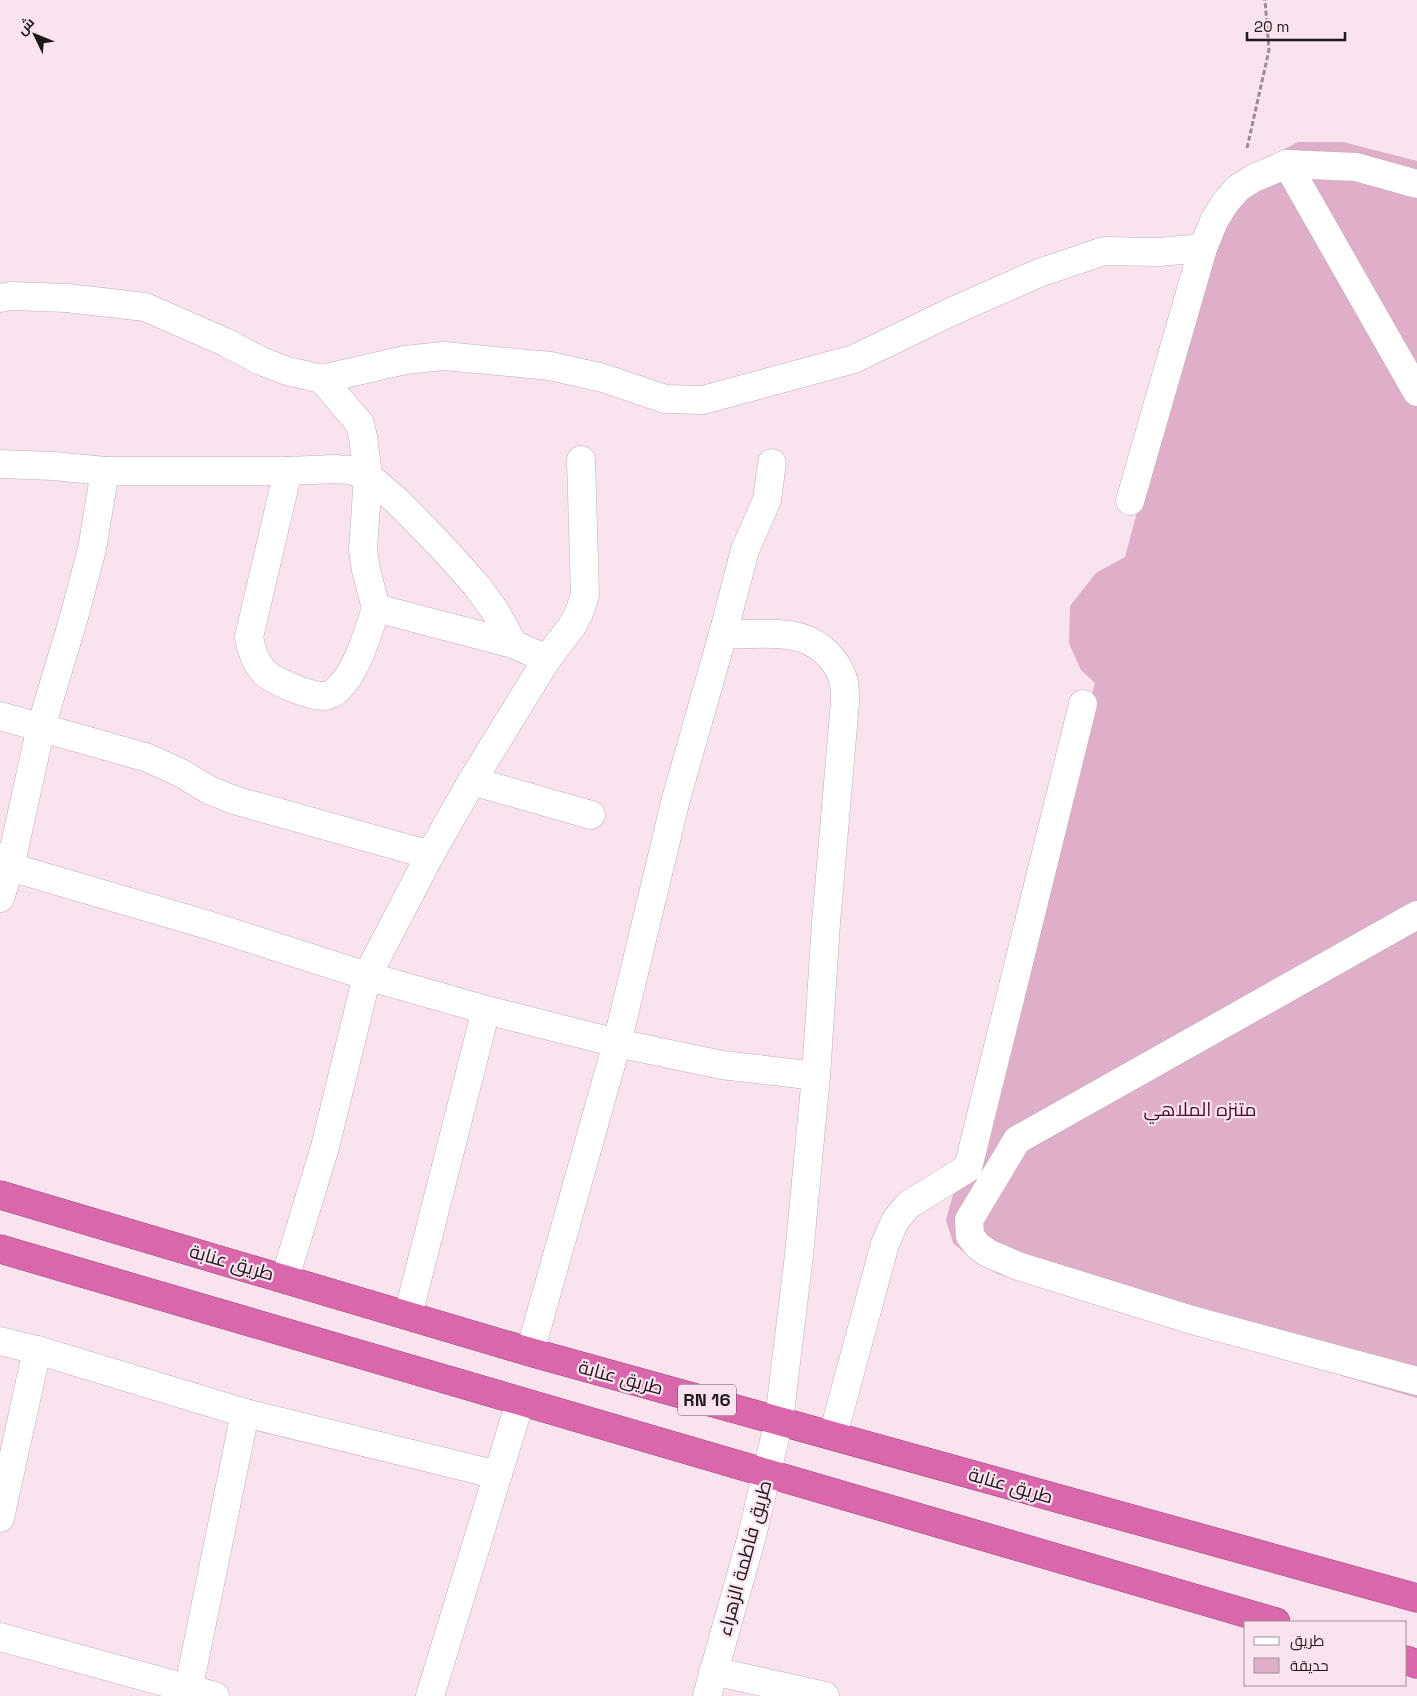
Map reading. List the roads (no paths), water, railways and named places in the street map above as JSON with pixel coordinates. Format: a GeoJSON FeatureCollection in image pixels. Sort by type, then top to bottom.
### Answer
{"type":"FeatureCollection","features":[{"type":"Feature","properties":{"kind":"highway","name":"طريق عنابة"},"geometry":{"type":"LineString","coordinates":[[0,1195],[530,1352],[1417,1598]]}},
{"type":"Feature","properties":{"kind":"highway"},"geometry":{"type":"LineString","coordinates":[[0,1249],[1273,1621]]}},
{"type":"Feature","properties":{"kind":"street"},"geometry":{"type":"LineString","coordinates":[[1130,501],[1203,248],[1214,221],[1225,203],[1238,188],[1254,178],[1287,164],[1356,168],[1417,184]]}},
{"type":"Feature","properties":{"kind":"street"},"geometry":{"type":"LineString","coordinates":[[1287,164],[1417,392]]}},
{"type":"Feature","properties":{"kind":"street"},"geometry":{"type":"LineString","coordinates":[[0,298],[11,296],[68,298],[145,308],[225,342],[261,361],[287,371],[322,379],[405,360],[444,356],[550,366],[602,378],[665,399],[702,400],[854,359],[955,310],[1039,273],[1104,250],[1159,252],[1203,248]]}},
{"type":"Feature","properties":{"kind":"street"},"geometry":{"type":"LineString","coordinates":[[288,471],[249,637],[251,650],[264,672],[273,678],[310,694],[324,696],[337,691],[361,654],[376,608],[366,570],[364,550],[368,476],[360,424],[322,379]]}},
{"type":"Feature","properties":{"kind":"street"},"geometry":{"type":"LineString","coordinates":[[284,1278],[325,1147],[367,976],[430,855],[472,781],[547,659],[580,613],[585,595],[581,460]]}},
{"type":"Feature","properties":{"kind":"street"},"geometry":{"type":"LineString","coordinates":[[530,1352],[617,1043],[676,799],[723,634],[744,550],[767,500],[772,462]]}},
{"type":"Feature","properties":{"kind":"street"},"geometry":{"type":"LineString","coordinates":[[0,464],[53,466],[105,472],[334,469],[350,470],[368,476],[397,501],[477,586],[495,611],[513,644]]}},
{"type":"Feature","properties":{"kind":"street"},"geometry":{"type":"LineString","coordinates":[[0,898],[5,862],[41,727],[92,550],[105,472]]}},
{"type":"Feature","properties":{"kind":"street"},"geometry":{"type":"LineString","coordinates":[[376,608],[513,644],[547,659]]}},
{"type":"Feature","properties":{"kind":"street","name":"طريق فاطمة الزهراء"},"geometry":{"type":"LineString","coordinates":[[710,1683],[752,1536],[779,1420],[800,1255],[844,726],[844,684],[840,671],[834,660],[814,644],[790,635],[723,634]]}},
{"type":"Feature","properties":{"kind":"street"},"geometry":{"type":"LineString","coordinates":[[833,1435],[882,1254],[894,1221],[908,1205],[968,1168],[1083,704]]}},
{"type":"Feature","properties":{"kind":"street"},"geometry":{"type":"LineString","coordinates":[[0,716],[148,758],[181,773],[209,790],[234,800],[430,855]]}},
{"type":"Feature","properties":{"kind":"street"},"geometry":{"type":"LineString","coordinates":[[472,781],[591,815]]}},
{"type":"Feature","properties":{"kind":"street"},"geometry":{"type":"LineString","coordinates":[[5,862],[367,976],[486,1010],[617,1043],[722,1066],[816,1076]]}},
{"type":"Feature","properties":{"kind":"street"},"geometry":{"type":"LineString","coordinates":[[1417,915],[1017,1140],[969,1220],[970,1236],[978,1246],[988,1253],[1018,1266],[1192,1320],[1417,1381]]}},
{"type":"Feature","properties":{"kind":"street"},"geometry":{"type":"LineString","coordinates":[[408,1315],[486,1010]]}},
{"type":"Feature","properties":{"kind":"street"},"geometry":{"type":"LineString","coordinates":[[0,1341],[37,1350],[244,1413],[498,1475]]}},
{"type":"Feature","properties":{"kind":"street"},"geometry":{"type":"LineString","coordinates":[[0,1518],[37,1350]]}},
{"type":"Feature","properties":{"kind":"street"},"geometry":{"type":"LineString","coordinates":[[430,1696],[520,1402]]}},
{"type":"Feature","properties":{"kind":"street"},"geometry":{"type":"LineString","coordinates":[[188,1693],[244,1413]]}},
{"type":"Feature","properties":{"kind":"street"},"geometry":{"type":"LineString","coordinates":[[0,1636],[188,1693],[216,1696]]}},
{"type":"Feature","properties":{"kind":"street"},"geometry":{"type":"LineString","coordinates":[[710,1683],[825,1696]]}},
{"type":"Feature","properties":{"kind":"park label","name":"متنزه الملاهي"},"geometry":{"type":"Point","coordinates":[1200,1109]}}]}
